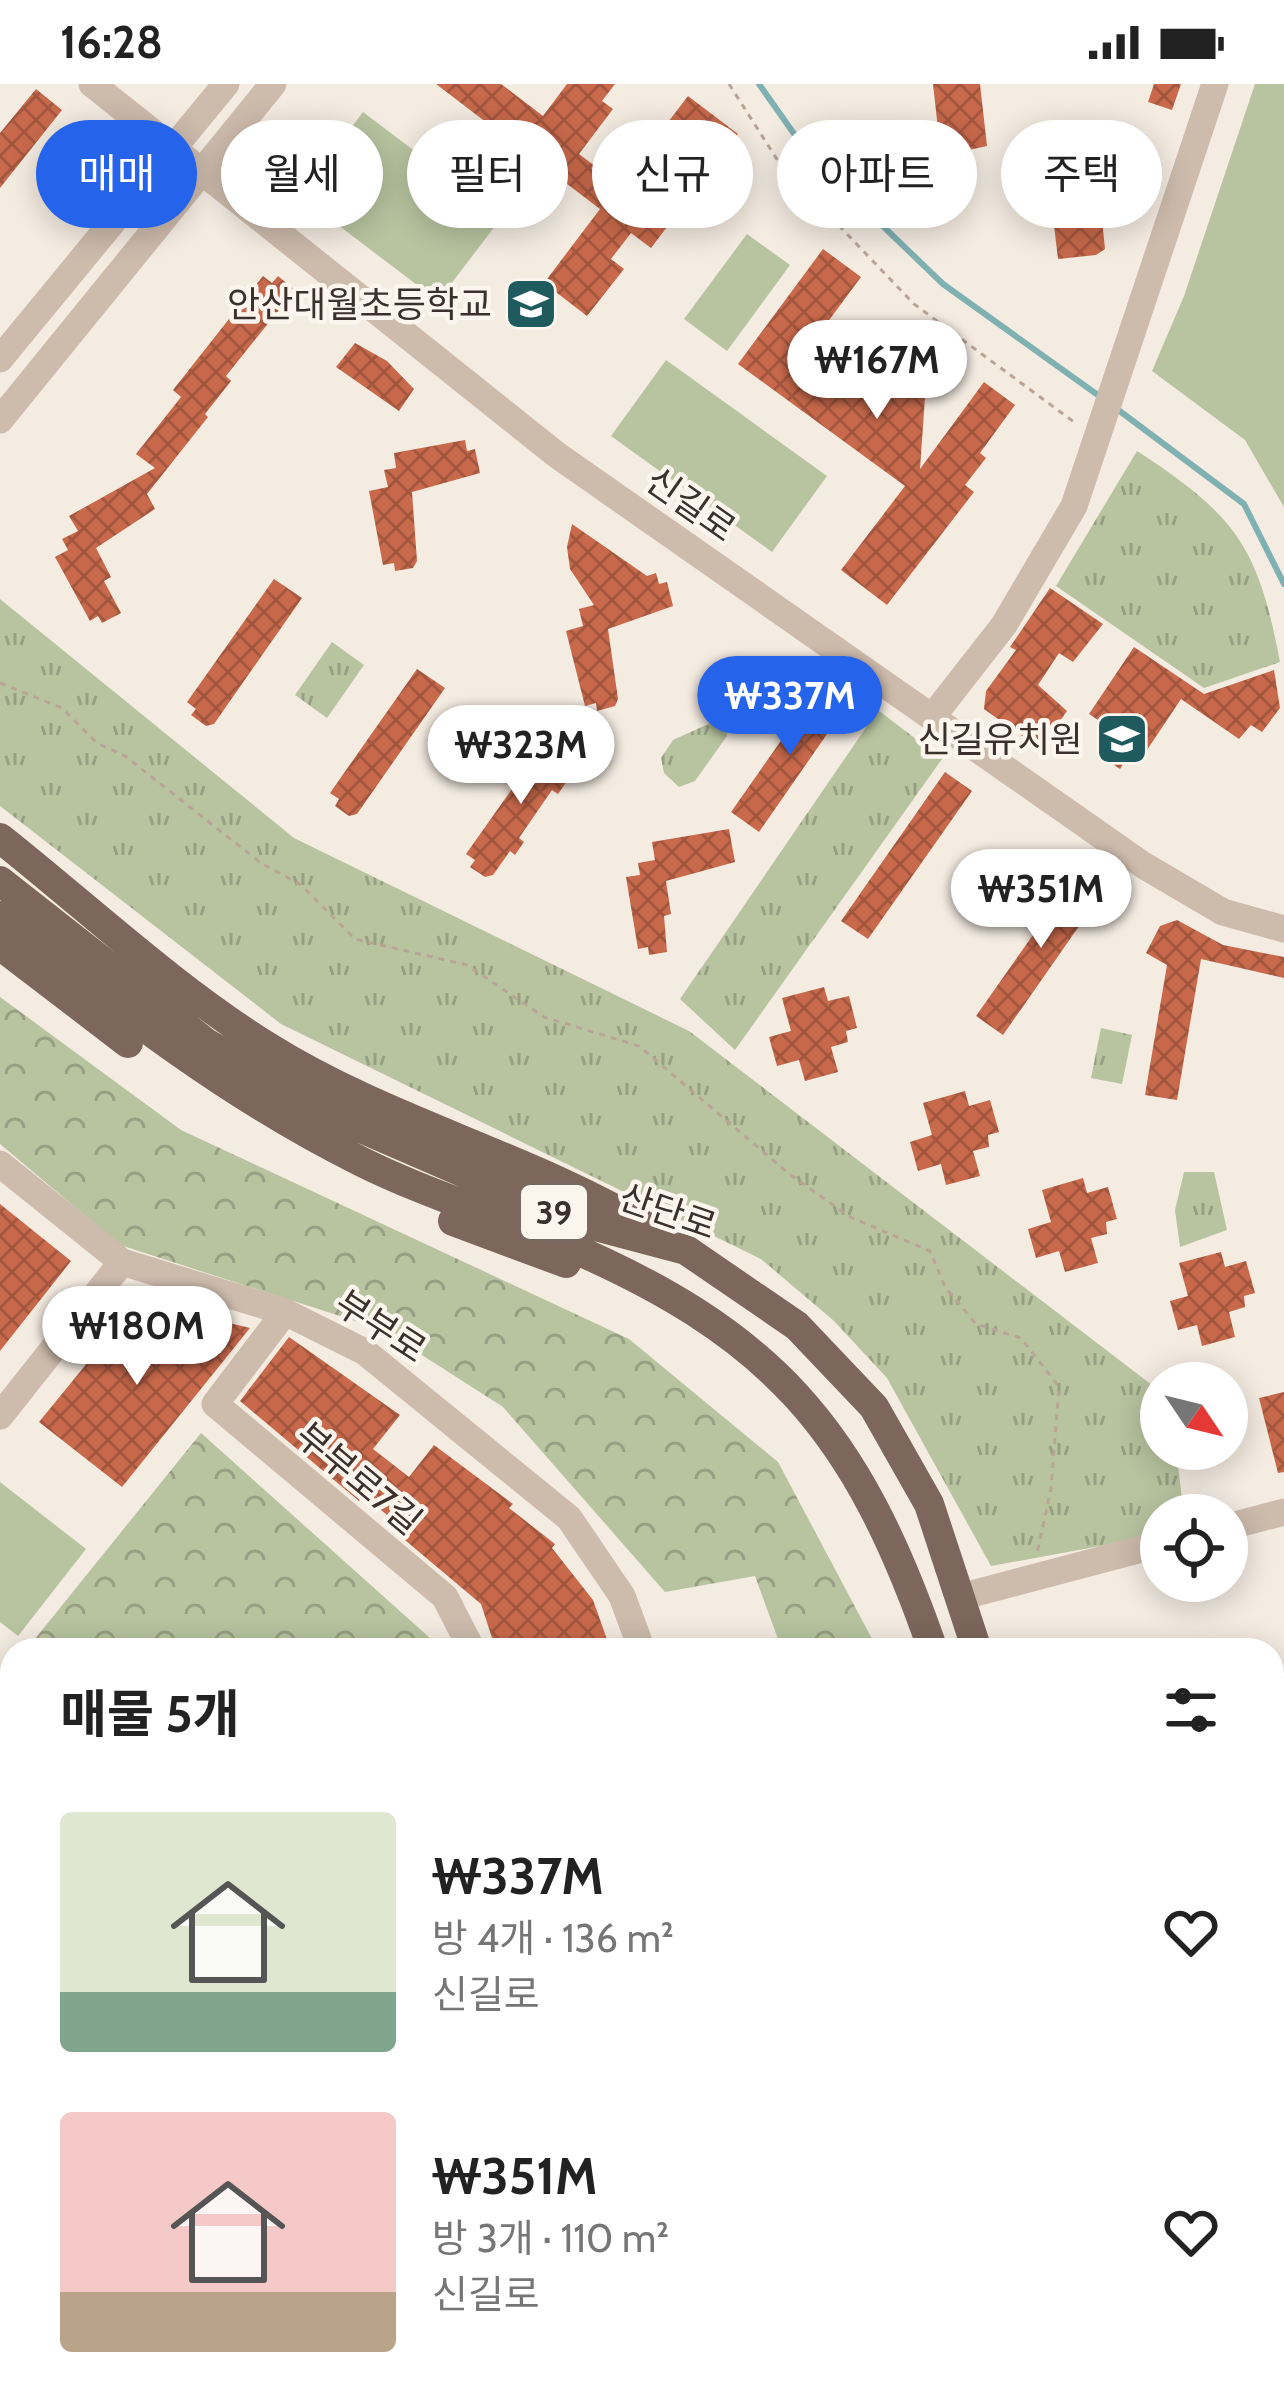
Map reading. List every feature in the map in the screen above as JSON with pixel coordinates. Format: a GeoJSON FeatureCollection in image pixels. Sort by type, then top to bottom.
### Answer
{"type":"FeatureCollection","features":[{"type":"Feature","properties":{"kind":"main road"},"geometry":{"type":"LineString","coordinates":[[0,838],[267,1047],[346,1089],[634,1219],[686,1250]]}},
{"type":"Feature","properties":{"kind":"main road","name":"산단로"},"geometry":{"type":"LineString","coordinates":[[0,881],[206,1043],[328,1114],[573,1220],[686,1250],[797,1326],[874,1407],[929,1504],[973,1638]]}},
{"type":"Feature","properties":{"kind":"main road","name":"산단로"},"geometry":{"type":"LineString","coordinates":[[0,916],[166,1047],[267,1112],[365,1163],[558,1242],[668,1294],[738,1341],[828,1428],[867,1487],[898,1551],[929,1638]]}},
{"type":"Feature","properties":{"kind":"main road"},"geometry":{"type":"LineString","coordinates":[[0,944],[153,1062],[259,1132],[352,1179],[524,1251],[668,1294]]}},
{"type":"Feature","properties":{"kind":"street","name":"신길로"},"geometry":{"type":"LineString","coordinates":[[92,84],[136,120]]}},
{"type":"Feature","properties":{"kind":"street"},"geometry":{"type":"LineString","coordinates":[[196,120],[226,84]]}},
{"type":"Feature","properties":{"kind":"street"},"geometry":{"type":"LineString","coordinates":[[0,420],[273,84]]}},
{"type":"Feature","properties":{"kind":"street"},"geometry":{"type":"LineString","coordinates":[[933,716],[1016,605],[1074,506],[1215,84]]}},
{"type":"Feature","properties":{"kind":"street","name":"신길로"},"geometry":{"type":"LineString","coordinates":[[197,170],[557,455],[1143,865],[1223,912],[1284,928]]}},
{"type":"Feature","properties":{"kind":"street"},"geometry":{"type":"LineString","coordinates":[[0,359],[107,228]]}},
{"type":"Feature","properties":{"kind":"street","name":"부부로"},"geometry":{"type":"LineString","coordinates":[[0,1164],[122,1262],[284,1312],[365,1352],[569,1518],[611,1576],[637,1638]]}},
{"type":"Feature","properties":{"kind":"street"},"geometry":{"type":"LineString","coordinates":[[0,1415],[122,1262]]}},
{"type":"Feature","properties":{"kind":"street","name":"부부로7길"},"geometry":{"type":"LineString","coordinates":[[284,1312],[215,1403],[445,1597],[466,1638]]}},
{"type":"Feature","properties":{"kind":"street"},"geometry":{"type":"LineString","coordinates":[[1248,1521],[1284,1512]]}},
{"type":"Feature","properties":{"kind":"street"},"geometry":{"type":"LineString","coordinates":[[960,1597],[1140,1550]]}},
{"type":"Feature","properties":{"kind":"path"},"geometry":{"type":"LineString","coordinates":[[729,84],[780,164],[914,304],[1074,422]]}},
{"type":"Feature","properties":{"kind":"path"},"geometry":{"type":"LineString","coordinates":[[0,683],[62,708],[97,743],[125,756],[262,863],[301,885],[355,939],[466,965],[544,1017],[639,1046],[788,1173],[850,1217],[930,1251],[945,1287],[976,1324],[1021,1339],[1059,1387],[1051,1489],[1032,1578]]}},
{"type":"Feature","properties":{"kind":"green space"},"geometry":{"type":"Polygon","coordinates":[[[1255,84],[1284,84],[1284,507],[1245,440],[1152,371],[1184,296],[1255,84]]]}},
{"type":"Feature","properties":{"kind":"green space"},"geometry":{"type":"Polygon","coordinates":[[[383,127],[407,145],[407,228],[494,228],[438,301],[342,228],[383,228],[383,127]]]}},
{"type":"Feature","properties":{"kind":"green space"},"geometry":{"type":"Polygon","coordinates":[[[747,234],[790,265],[727,351],[684,319],[747,234]]]}},
{"type":"Feature","properties":{"kind":"green space"},"geometry":{"type":"Polygon","coordinates":[[[666,360],[827,476],[772,552],[611,436],[666,360]]]}},
{"type":"Feature","properties":{"kind":"green space"},"geometry":{"type":"Polygon","coordinates":[[[1137,451],[1198,495],[1237,537],[1262,589],[1280,662],[1204,688],[1056,586],[1137,451]]]}},
{"type":"Feature","properties":{"kind":"green space"},"geometry":{"type":"Polygon","coordinates":[[[0,599],[294,838],[689,1031],[1140,1376],[1140,1470],[1179,1470],[1181,1494],[1140,1494],[1140,1539],[991,1566],[887,1378],[834,1321],[761,1259],[281,1024],[0,806],[0,599]]]}},
{"type":"Feature","properties":{"kind":"green space"},"geometry":{"type":"Polygon","coordinates":[[[332,642],[364,665],[327,718],[295,695],[332,642]]]}},
{"type":"Feature","properties":{"kind":"green space"},"geometry":{"type":"Polygon","coordinates":[[[878,710],[942,759],[735,1050],[680,999],[878,710]]]}},
{"type":"Feature","properties":{"kind":"green space"},"geometry":{"type":"Polygon","coordinates":[[[717,720],[726,726],[727,736],[695,781],[679,787],[664,773],[661,758],[673,740],[717,720]]]}},
{"type":"Feature","properties":{"kind":"green space"},"geometry":{"type":"Polygon","coordinates":[[[0,997],[181,1130],[629,1339],[778,1462],[872,1638],[778,1638],[755,1576],[665,1592],[503,1407],[383,1330],[120,1245],[0,1144],[0,997]]]}},
{"type":"Feature","properties":{"kind":"green space"},"geometry":{"type":"Polygon","coordinates":[[[1101,1028],[1132,1035],[1122,1084],[1091,1078],[1101,1028]]]}},
{"type":"Feature","properties":{"kind":"green space"},"geometry":{"type":"Polygon","coordinates":[[[1184,1172],[1214,1172],[1227,1230],[1180,1247],[1175,1210],[1184,1172]]]}},
{"type":"Feature","properties":{"kind":"green space"},"geometry":{"type":"Polygon","coordinates":[[[201,1433],[430,1638],[36,1638],[201,1433]]]}},
{"type":"Feature","properties":{"kind":"green space"},"geometry":{"type":"Polygon","coordinates":[[[0,1482],[86,1549],[18,1636],[0,1622],[0,1482]]]}},
{"type":"Feature","properties":{"kind":"building"},"geometry":{"type":"Polygon","coordinates":[[[436,84],[501,84],[543,116],[567,84],[615,84],[602,101],[613,109],[605,120],[592,120],[592,137],[579,154],[592,164],[592,203],[568,185],[568,120],[483,120],[436,84]]]}},
{"type":"Feature","properties":{"kind":"building"},"geometry":{"type":"Polygon","coordinates":[[[933,84],[980,84],[987,146],[977,148],[977,120],[937,120],[933,84]]]}},
{"type":"Feature","properties":{"kind":"building"},"geometry":{"type":"Polygon","coordinates":[[[1154,84],[1181,84],[1172,110],[1148,102],[1154,84]]]}},
{"type":"Feature","properties":{"kind":"building"},"geometry":{"type":"Polygon","coordinates":[[[36,89],[62,110],[54,120],[36,120],[36,143],[0,188],[0,133],[36,89]]]}},
{"type":"Feature","properties":{"kind":"building"},"geometry":{"type":"Polygon","coordinates":[[[688,96],[720,120],[670,120],[688,96]]]}},
{"type":"Feature","properties":{"kind":"building"},"geometry":{"type":"Polygon","coordinates":[[[592,220],[592,228],[666,228],[651,248],[631,233],[611,259],[624,269],[587,316],[544,283],[592,220]]]}},
{"type":"Feature","properties":{"kind":"building"},"geometry":{"type":"Polygon","coordinates":[[[1054,228],[1103,228],[1105,249],[1096,255],[1058,259],[1054,228]]]}},
{"type":"Feature","properties":{"kind":"building"},"geometry":{"type":"Polygon","coordinates":[[[823,249],[861,277],[827,323],[843,334],[820,366],[856,393],[909,320],[940,343],[909,385],[925,397],[920,469],[984,382],[1015,405],[980,453],[986,458],[965,485],[974,492],[887,605],[841,570],[905,486],[738,364],[823,249]]]}},
{"type":"Feature","properties":{"kind":"building"},"geometry":{"type":"Polygon","coordinates":[[[263,276],[272,283],[278,276],[295,290],[226,376],[231,381],[205,414],[208,417],[147,494],[155,509],[96,548],[111,577],[104,581],[121,613],[102,623],[98,616],[90,621],[55,557],[68,550],[62,539],[78,531],[69,516],[155,468],[136,454],[181,397],[173,390],[263,276]]]}},
{"type":"Feature","properties":{"kind":"building"},"geometry":{"type":"Polygon","coordinates":[[[355,343],[387,361],[414,389],[399,411],[336,367],[355,343]]]}},
{"type":"Feature","properties":{"kind":"building"},"geometry":{"type":"Polygon","coordinates":[[[465,440],[467,451],[475,449],[480,473],[412,492],[417,561],[413,568],[395,571],[394,563],[383,565],[369,491],[388,487],[384,470],[396,468],[394,453],[465,440]]]}},
{"type":"Feature","properties":{"kind":"building"},"geometry":{"type":"Polygon","coordinates":[[[572,524],[647,576],[656,573],[659,584],[667,582],[673,606],[608,629],[618,699],[615,706],[597,711],[596,703],[585,706],[566,631],[583,626],[579,609],[594,605],[570,569],[567,547],[572,524]]]}},
{"type":"Feature","properties":{"kind":"building"},"geometry":{"type":"Polygon","coordinates":[[[274,579],[302,598],[214,724],[206,726],[191,715],[196,709],[187,702],[274,579]]]}},
{"type":"Feature","properties":{"kind":"building"},"geometry":{"type":"Polygon","coordinates":[[[1050,588],[1103,624],[1073,662],[1059,653],[1038,685],[1067,711],[1040,749],[984,709],[986,691],[1016,650],[1010,647],[1050,588]]]}},
{"type":"Feature","properties":{"kind":"building"},"geometry":{"type":"Polygon","coordinates":[[[1134,647],[1204,694],[1274,670],[1280,708],[1262,732],[1251,725],[1239,739],[1181,699],[1143,756],[1133,749],[1120,769],[1104,758],[1109,750],[1100,743],[1110,728],[1089,714],[1134,647]]]}},
{"type":"Feature","properties":{"kind":"building"},"geometry":{"type":"Polygon","coordinates":[[[417,669],[445,688],[357,814],[349,816],[335,806],[339,799],[330,793],[417,669]]]}},
{"type":"Feature","properties":{"kind":"building"},"geometry":{"type":"Polygon","coordinates":[[[818,688],[827,694],[831,688],[850,701],[759,832],[731,812],[818,688]]]}},
{"type":"Feature","properties":{"kind":"building"},"geometry":{"type":"Polygon","coordinates":[[[550,735],[577,754],[561,777],[567,781],[558,794],[552,790],[519,838],[524,842],[515,855],[510,851],[493,875],[485,877],[470,867],[475,860],[466,854],[550,735]]]}},
{"type":"Feature","properties":{"kind":"building"},"geometry":{"type":"Polygon","coordinates":[[[945,772],[972,791],[868,939],[841,921],[945,772]]]}},
{"type":"Feature","properties":{"kind":"building"},"geometry":{"type":"Polygon","coordinates":[[[729,829],[735,862],[666,881],[671,914],[664,916],[667,952],[649,955],[648,947],[638,949],[626,877],[640,875],[638,863],[655,860],[652,842],[729,829]]]}},
{"type":"Feature","properties":{"kind":"building"},"geometry":{"type":"Polygon","coordinates":[[[1080,868],[1107,886],[1003,1035],[976,1016],[1080,868]]]}},
{"type":"Feature","properties":{"kind":"building"},"geometry":{"type":"Polygon","coordinates":[[[1177,920],[1223,945],[1284,957],[1284,978],[1201,959],[1177,1100],[1145,1095],[1167,965],[1146,953],[1160,926],[1177,920]]]}},
{"type":"Feature","properties":{"kind":"building"},"geometry":{"type":"Polygon","coordinates":[[[824,987],[828,1001],[849,996],[857,1028],[846,1031],[848,1042],[831,1047],[838,1072],[805,1081],[799,1060],[777,1066],[769,1037],[791,1031],[782,998],[824,987]]]}},
{"type":"Feature","properties":{"kind":"building"},"geometry":{"type":"Polygon","coordinates":[[[965,1091],[969,1106],[990,1100],[999,1132],[988,1135],[989,1147],[973,1151],[980,1176],[946,1185],[941,1164],[918,1171],[910,1142],[932,1135],[923,1103],[965,1091]]]}},
{"type":"Feature","properties":{"kind":"building"},"geometry":{"type":"Polygon","coordinates":[[[1083,1178],[1087,1193],[1108,1187],[1117,1219],[1106,1222],[1107,1234],[1091,1238],[1098,1263],[1065,1272],[1059,1251],[1036,1258],[1028,1229],[1051,1222],[1042,1190],[1083,1178]]]}},
{"type":"Feature","properties":{"kind":"building"},"geometry":{"type":"Polygon","coordinates":[[[0,1204],[71,1261],[0,1351],[0,1204]]]}},
{"type":"Feature","properties":{"kind":"building"},"geometry":{"type":"Polygon","coordinates":[[[1221,1252],[1225,1267],[1246,1261],[1255,1293],[1244,1296],[1245,1307],[1229,1312],[1235,1337],[1202,1346],[1197,1325],[1178,1330],[1170,1301],[1188,1296],[1179,1263],[1221,1252]]]}},
{"type":"Feature","properties":{"kind":"building"},"geometry":{"type":"Polygon","coordinates":[[[149,1299],[202,1340],[217,1320],[250,1328],[122,1487],[39,1422],[137,1302],[149,1299]]]}},
{"type":"Feature","properties":{"kind":"building"},"geometry":{"type":"Polygon","coordinates":[[[289,1337],[400,1415],[373,1449],[409,1477],[434,1445],[513,1504],[509,1508],[555,1544],[552,1548],[593,1600],[607,1638],[492,1638],[481,1604],[399,1535],[400,1525],[363,1496],[359,1501],[240,1401],[289,1337]]]}},
{"type":"Feature","properties":{"kind":"building"},"geometry":{"type":"Polygon","coordinates":[[[1284,1392],[1284,1472],[1278,1473],[1259,1398],[1284,1392]]]}},
{"type":"Feature","properties":{"kind":"waterway"},"geometry":{"type":"LineString","coordinates":[[759,84],[809,155],[943,284],[1102,398]]}},
{"type":"Feature","properties":{"kind":"waterway"},"geometry":{"type":"LineString","coordinates":[[1117,409],[1244,504],[1284,584]]}},
{"type":"Feature","properties":{"kind":"place","name":"안산대월초등학교"},"geometry":{"type":"Point","coordinates":[531,304]}},
{"type":"Feature","properties":{"kind":"place","name":"신길유치원"},"geometry":{"type":"Point","coordinates":[1122,739]}}]}
